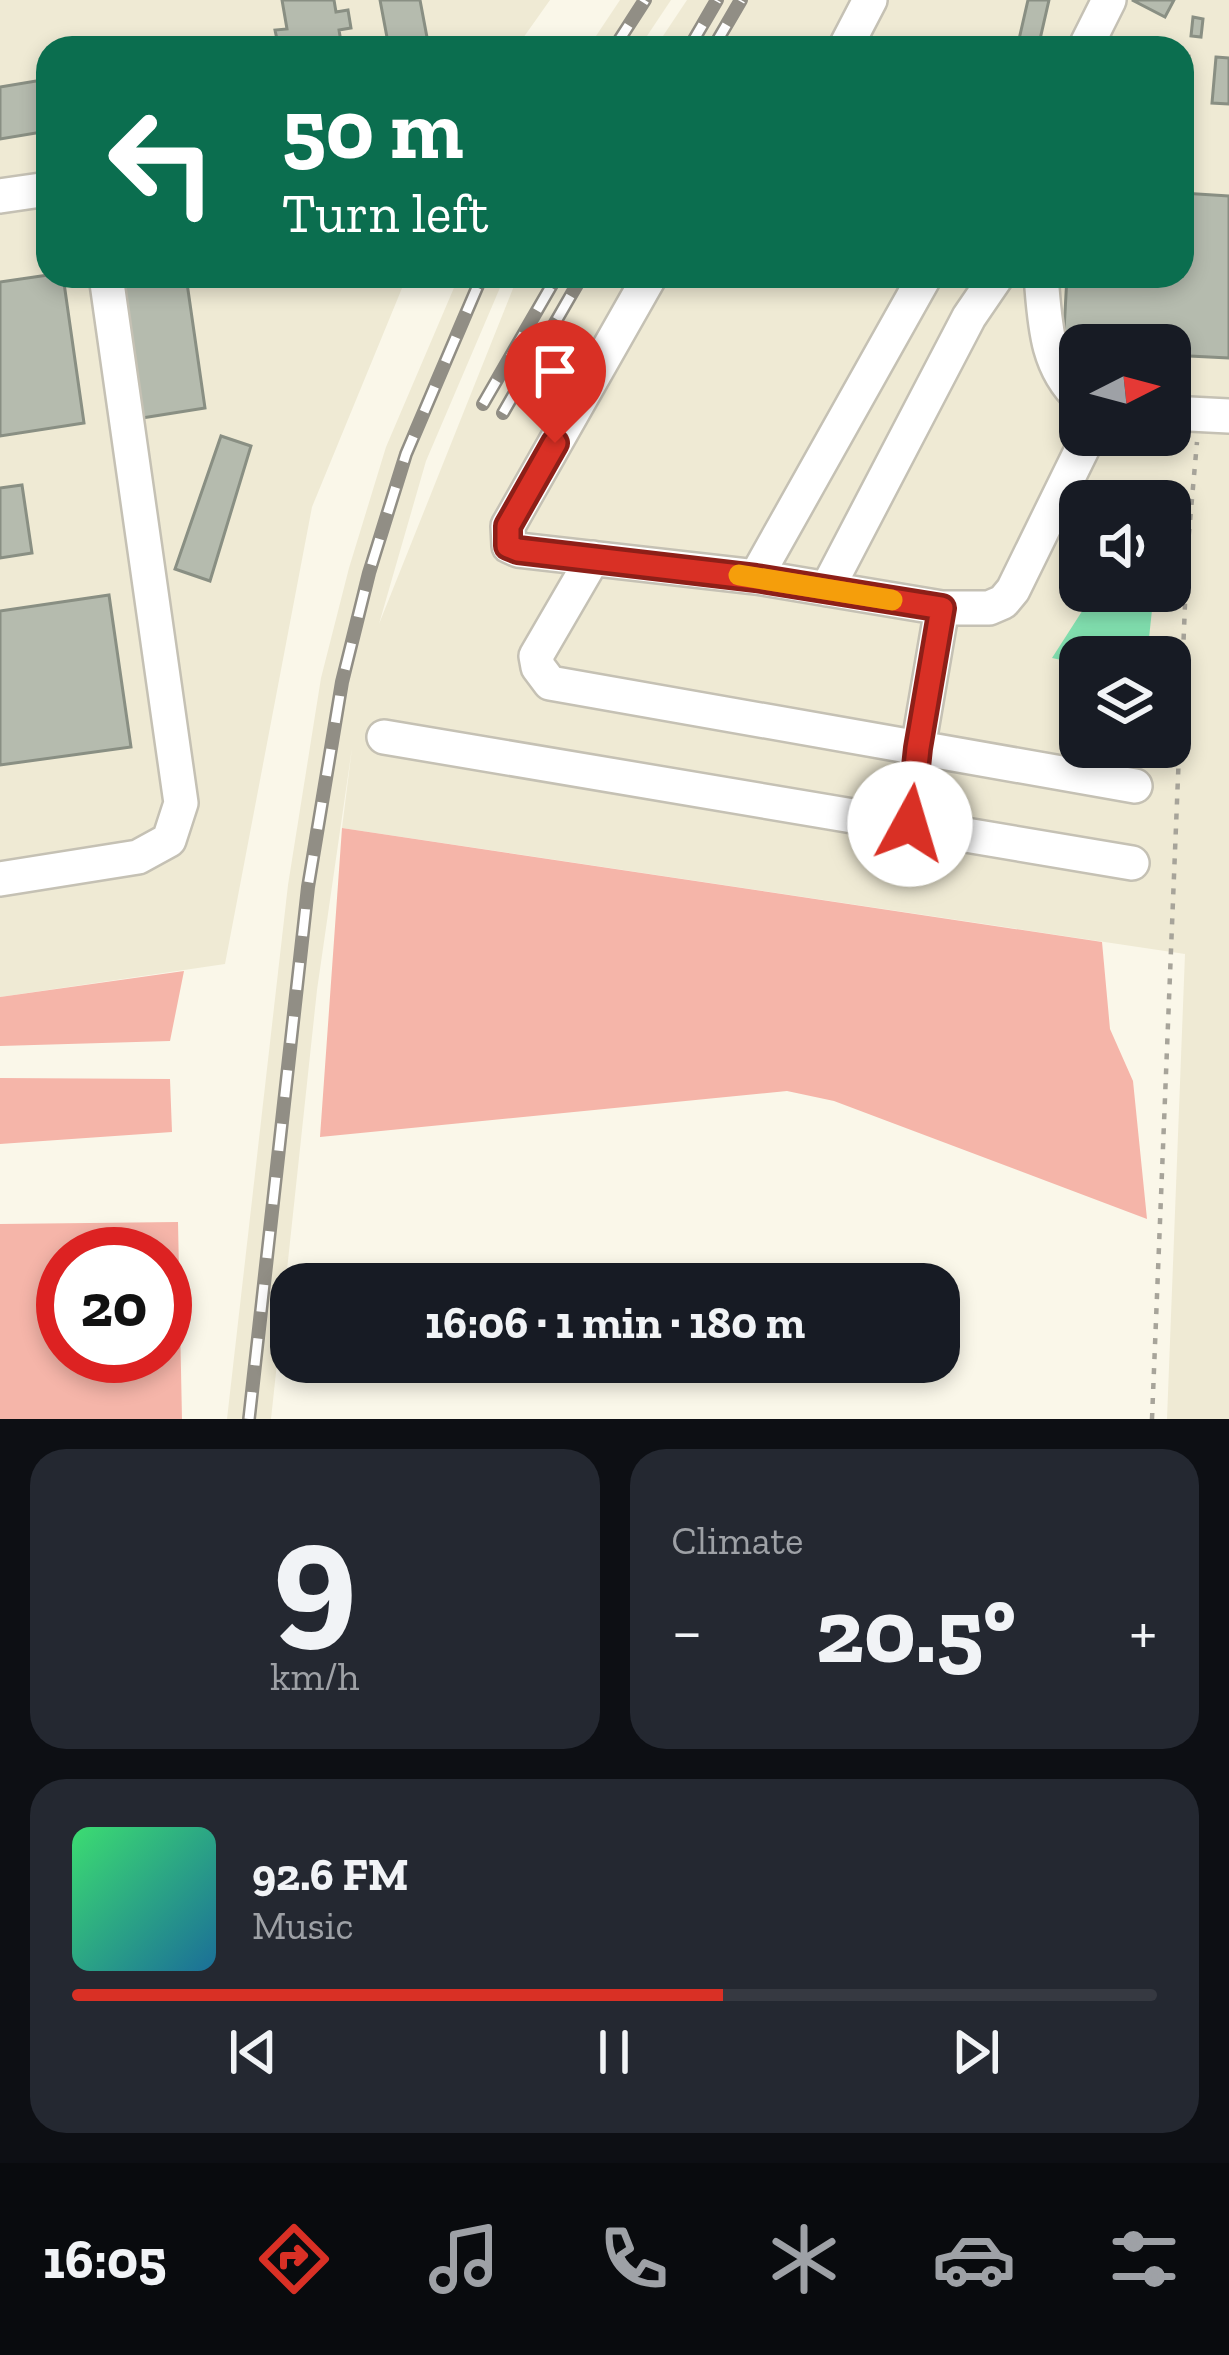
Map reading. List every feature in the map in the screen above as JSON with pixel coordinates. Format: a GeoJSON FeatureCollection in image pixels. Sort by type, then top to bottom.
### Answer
{"type":"FeatureCollection","features":[{"type":"Feature","properties":{"kind":"lane"},"geometry":{"type":"LineString","coordinates":[[851,36],[870,0]]}},
{"type":"Feature","properties":{"kind":"lane"},"geometry":{"type":"LineString","coordinates":[[1091,36],[1109,0]]}},
{"type":"Feature","properties":{"kind":"lane"},"geometry":{"type":"LineString","coordinates":[[0,196],[36,191]]}},
{"type":"Feature","properties":{"kind":"lane"},"geometry":{"type":"LineString","coordinates":[[0,879],[138,857],[169,840],[181,803],[108,288]]}},
{"type":"Feature","properties":{"kind":"lane"},"geometry":{"type":"LineString","coordinates":[[643,288],[508,526],[508,546],[942,608],[989,608],[1013,590],[1079,456]]}},
{"type":"Feature","properties":{"kind":"lane"},"geometry":{"type":"LineString","coordinates":[[756,578],[918,288]]}},
{"type":"Feature","properties":{"kind":"lane"},"geometry":{"type":"LineString","coordinates":[[827,589],[969,317],[990,288]]}},
{"type":"Feature","properties":{"kind":"lane"},"geometry":{"type":"LineString","coordinates":[[1042,288],[1047,340],[1059,375]]}},
{"type":"Feature","properties":{"kind":"lane"},"geometry":{"type":"LineString","coordinates":[[593,558],[536,656],[543,677],[550,682],[1135,786]]}},
{"type":"Feature","properties":{"kind":"lane"},"geometry":{"type":"LineString","coordinates":[[910,824],[942,608]]}},
{"type":"Feature","properties":{"kind":"lane"},"geometry":{"type":"LineString","coordinates":[[384,737],[1132,863]]}},
{"type":"Feature","properties":{"kind":"path"},"geometry":{"type":"LineString","coordinates":[[1152,1419],[1186,555],[1199,415]]}},
{"type":"Feature","properties":{"kind":"shaded area"},"geometry":{"type":"Polygon","coordinates":[[[0,0],[550,0],[524,36],[36,36],[36,288],[402,288],[312,507],[225,964],[0,997],[0,0]]]}},
{"type":"Feature","properties":{"kind":"shaded area"},"geometry":{"type":"Polygon","coordinates":[[[620,0],[671,0],[647,36],[596,36],[620,0]]]}},
{"type":"Feature","properties":{"kind":"shaded area"},"geometry":{"type":"Polygon","coordinates":[[[687,0],[1229,0],[1229,1419],[1167,1419],[1185,954],[342,828],[352,748],[317,990],[288,1263],[270,1263],[270,1383],[275,1383],[271,1419],[227,1419],[288,885],[321,678],[386,447],[454,288],[500,288],[426,461],[379,624],[513,288],[1194,288],[1194,36],[663,36],[687,0]]]}},
{"type":"Feature","properties":{"kind":"shaded area"},"geometry":{"type":"Polygon","coordinates":[[[1082,612],[1152,612],[1149,636],[1066,636],[1082,612]]]}},
{"type":"Feature","properties":{"kind":"shaded area"},"geometry":{"type":"Polygon","coordinates":[[[342,828],[1102,942],[1110,1029],[1133,1081],[1147,1219],[834,1101],[787,1091],[320,1137],[342,828]]]}},
{"type":"Feature","properties":{"kind":"shaded area"},"geometry":{"type":"Polygon","coordinates":[[[184,971],[170,1041],[0,1046],[0,997],[184,971]]]}},
{"type":"Feature","properties":{"kind":"shaded area"},"geometry":{"type":"Polygon","coordinates":[[[0,1078],[170,1079],[172,1132],[0,1144],[0,1078]]]}},
{"type":"Feature","properties":{"kind":"shaded area"},"geometry":{"type":"Polygon","coordinates":[[[178,1222],[178,1227],[36,1227],[36,1383],[181,1383],[182,1419],[0,1419],[0,1224],[178,1222]]]}},
{"type":"Feature","properties":{"kind":"building"},"geometry":{"type":"Polygon","coordinates":[[[282,0],[334,0],[336,12],[348,10],[351,28],[339,30],[340,36],[276,36],[275,30],[287,29],[282,0]]]}},
{"type":"Feature","properties":{"kind":"building"},"geometry":{"type":"Polygon","coordinates":[[[380,0],[420,0],[427,36],[387,36],[380,0]]]}},
{"type":"Feature","properties":{"kind":"building"},"geometry":{"type":"Polygon","coordinates":[[[1028,0],[1049,0],[1041,36],[1020,36],[1028,0]]]}},
{"type":"Feature","properties":{"kind":"building"},"geometry":{"type":"Polygon","coordinates":[[[1132,0],[1174,0],[1165,17],[1132,0]]]}},
{"type":"Feature","properties":{"kind":"building"},"geometry":{"type":"Polygon","coordinates":[[[1193,17],[1203,19],[1201,37],[1191,36],[1193,17]]]}},
{"type":"Feature","properties":{"kind":"building"},"geometry":{"type":"Polygon","coordinates":[[[1216,57],[1229,58],[1229,104],[1212,103],[1216,57]]]}},
{"type":"Feature","properties":{"kind":"building"},"geometry":{"type":"Polygon","coordinates":[[[36,81],[36,133],[0,139],[0,87],[36,81]]]}},
{"type":"Feature","properties":{"kind":"building"},"geometry":{"type":"Polygon","coordinates":[[[1194,194],[1229,196],[1229,358],[1191,356],[1191,324],[1064,324],[1066,288],[1194,288],[1194,194]]]}},
{"type":"Feature","properties":{"kind":"building"},"geometry":{"type":"Polygon","coordinates":[[[36,277],[36,288],[65,288],[84,423],[0,436],[0,282],[36,277]]]}},
{"type":"Feature","properties":{"kind":"building"},"geometry":{"type":"Polygon","coordinates":[[[123,288],[188,288],[205,408],[142,418],[123,288]]]}},
{"type":"Feature","properties":{"kind":"building"},"geometry":{"type":"Polygon","coordinates":[[[221,436],[251,446],[210,581],[175,569],[221,436]]]}},
{"type":"Feature","properties":{"kind":"building"},"geometry":{"type":"Polygon","coordinates":[[[22,485],[32,553],[0,558],[0,488],[22,485]]]}},
{"type":"Feature","properties":{"kind":"building"},"geometry":{"type":"Polygon","coordinates":[[[109,595],[131,747],[0,765],[0,611],[109,595]]]}},
{"type":"Feature","properties":{"kind":"railway"},"geometry":{"type":"LineString","coordinates":[[622,36],[645,0]]}},
{"type":"Feature","properties":{"kind":"railway"},"geometry":{"type":"LineString","coordinates":[[696,36],[717,0]]}},
{"type":"Feature","properties":{"kind":"railway"},"geometry":{"type":"LineString","coordinates":[[720,36],[741,0]]}},
{"type":"Feature","properties":{"kind":"railway"},"geometry":{"type":"LineString","coordinates":[[249,1419],[308,887],[342,682],[406,454],[477,288]]}},
{"type":"Feature","properties":{"kind":"railway"},"geometry":{"type":"LineString","coordinates":[[483,404],[550,288]]}},
{"type":"Feature","properties":{"kind":"railway"},"geometry":{"type":"LineString","coordinates":[[503,413],[575,288]]}},
{"type":"Feature","properties":{"kind":"slow traffic"},"geometry":{"type":"LineString","coordinates":[[739,575],[892,600]]}},
{"type":"Feature","properties":{"kind":"route"},"geometry":{"type":"LineString","coordinates":[[555,443],[508,526],[508,546],[942,608],[910,824]]}}]}
